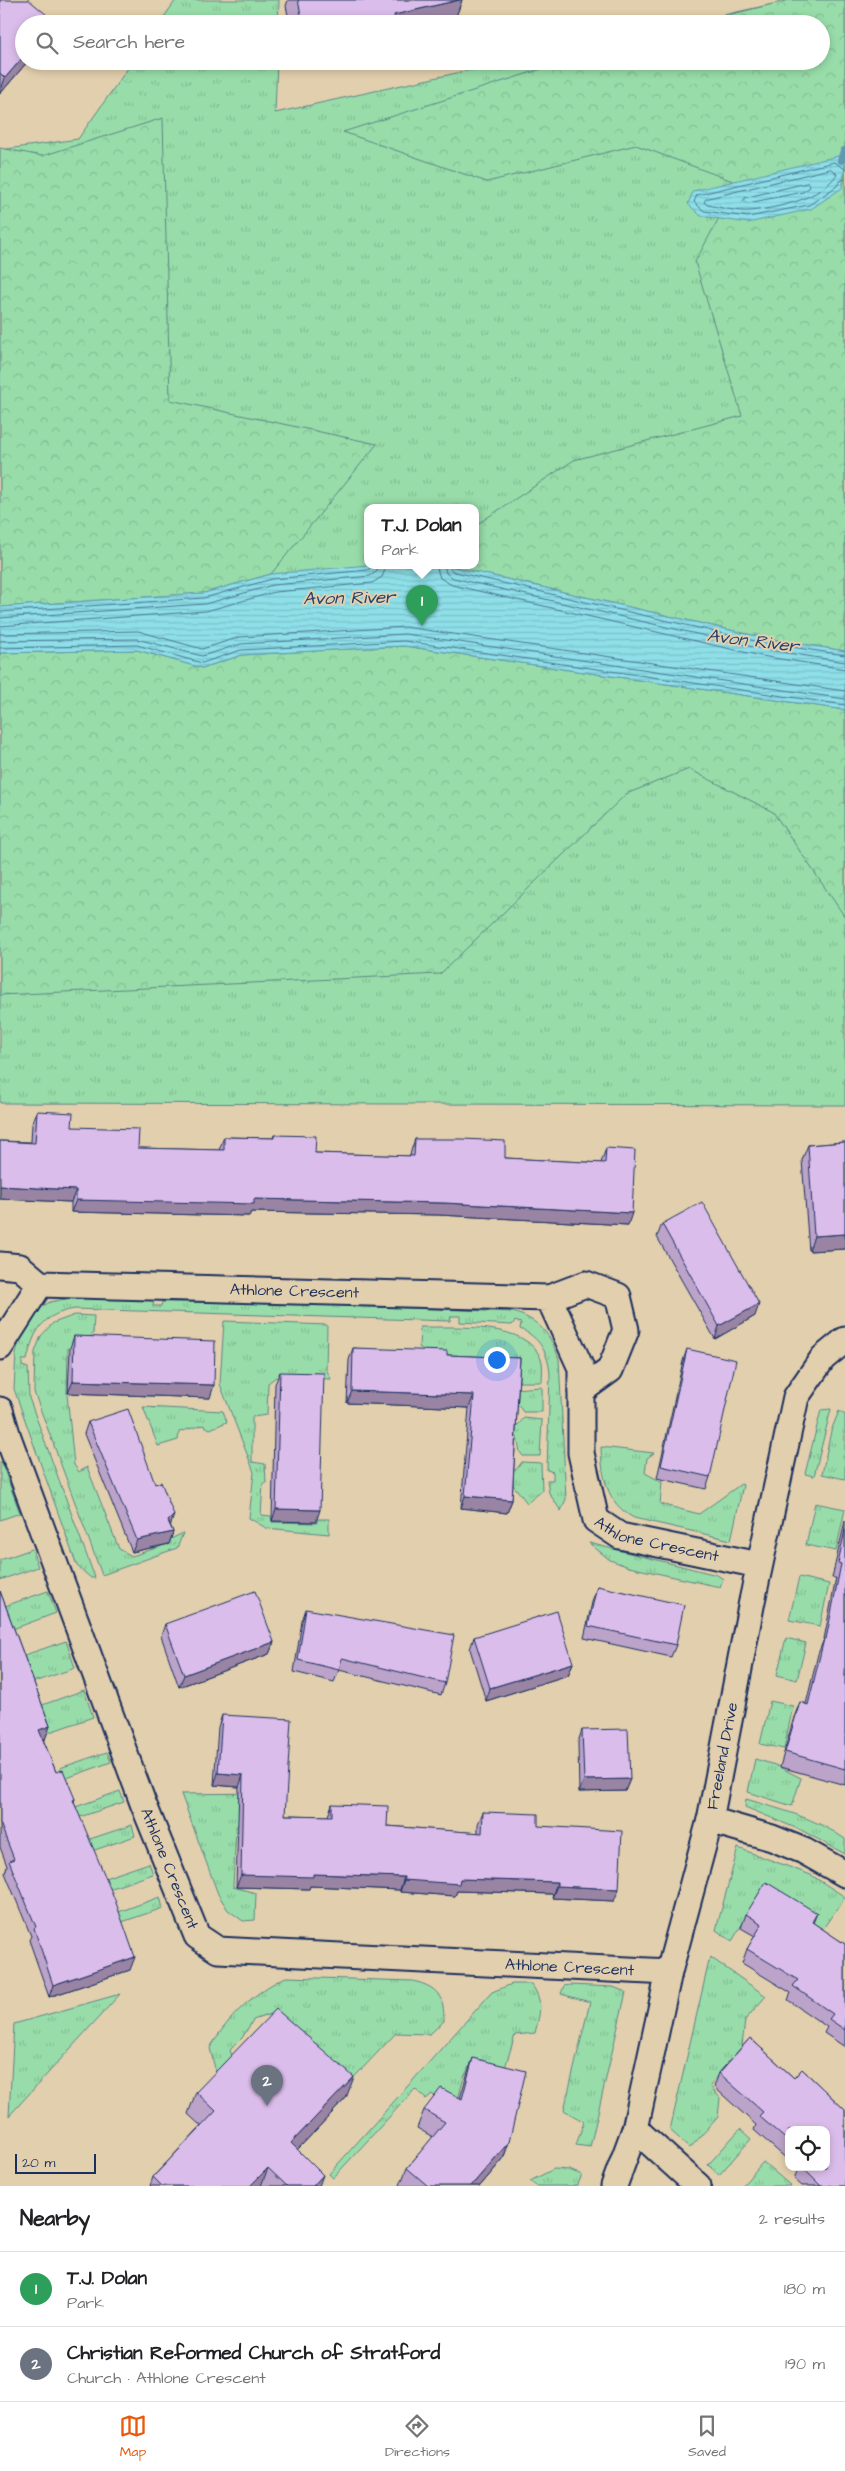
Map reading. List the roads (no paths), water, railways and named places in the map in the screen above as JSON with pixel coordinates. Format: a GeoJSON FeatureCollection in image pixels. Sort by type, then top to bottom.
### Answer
{"type":"FeatureCollection","features":[{"type":"Feature","properties":{"kind":"street"},"geometry":{"type":"LineString","coordinates":[[0,1265],[20,1267],[40,1284],[0,1346]]}},
{"type":"Feature","properties":{"kind":"street","name":"Athlone Crescent"},"geometry":{"type":"LineString","coordinates":[[40,1284],[549,1298],[586,1284],[618,1296],[626,1330],[610,1370],[581,1391]]}},
{"type":"Feature","properties":{"kind":"street","name":"Athlone Crescent"},"geometry":{"type":"LineString","coordinates":[[549,1298],[581,1368],[581,1453],[596,1520],[620,1536],[759,1565]]}},
{"type":"Feature","properties":{"kind":"street","name":"Freeland Drive"},"geometry":{"type":"LineString","coordinates":[[614,2186],[635,2129],[669,1972],[710,1820],[759,1565],[796,1397],[823,1358],[845,1340]]}},
{"type":"Feature","properties":{"kind":"street","name":"Athlone Crescent"},"geometry":{"type":"LineString","coordinates":[[0,1410],[72,1614],[143,1803],[197,1936],[218,1950],[669,1972]]}},
{"type":"Feature","properties":{"kind":"street"},"geometry":{"type":"LineString","coordinates":[[710,1820],[772,1838],[804,1851],[845,1874]]}},
{"type":"Feature","properties":{"kind":"street"},"geometry":{"type":"LineString","coordinates":[[635,2129],[698,2186]]}},
{"type":"Feature","properties":{"kind":"water"},"geometry":{"type":"Polygon","coordinates":[[[838,156],[845,166],[842,188],[811,209],[748,223],[701,216],[688,204],[693,191],[838,156]]]}},
{"type":"Feature","properties":{"kind":"water","name":"Avon River"},"geometry":{"type":"Polygon","coordinates":[[[364,565],[364,569],[463,569],[765,638],[845,651],[845,710],[404,646],[242,655],[202,668],[137,650],[0,653],[0,607],[204,593],[271,574],[364,565]]]}},
{"type":"Feature","properties":{"kind":"waterway"},"geometry":{"type":"LineString","coordinates":[[841,160],[844,151]]}},
{"type":"Feature","properties":{"kind":"place","name":"T.J. Dolan"},"geometry":{"type":"Point","coordinates":[422,626]}},
{"type":"Feature","properties":{"kind":"place","name":"Christian Reformed Church of Stratford"},"geometry":{"type":"Point","coordinates":[267,2106]}}]}
